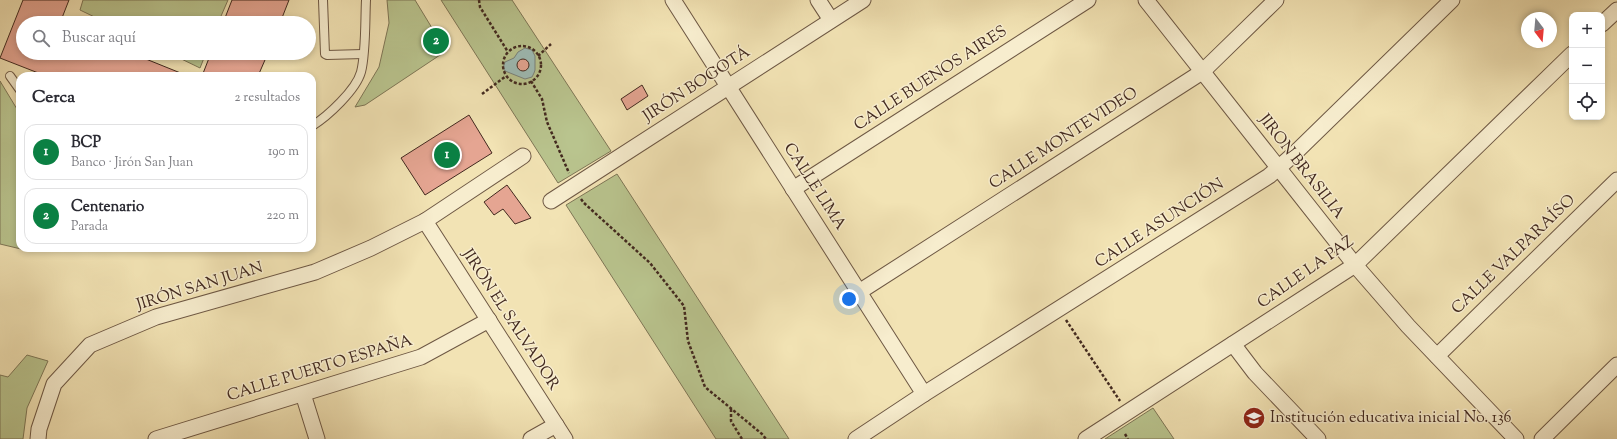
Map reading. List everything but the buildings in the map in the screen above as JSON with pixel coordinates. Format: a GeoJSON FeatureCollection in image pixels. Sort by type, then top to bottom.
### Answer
{"type":"FeatureCollection","features":[{"type":"Feature","properties":{"kind":"street","name":"CALLE LIMA"},"geometry":{"type":"LineString","coordinates":[[672,0],[924,394]]}},
{"type":"Feature","properties":{"kind":"street"},"geometry":{"type":"LineString","coordinates":[[818,0],[831,20]]}},
{"type":"Feature","properties":{"kind":"street","name":"JIRÓN BOGOTÁ"},"geometry":{"type":"LineString","coordinates":[[551,201],[863,0]]}},
{"type":"Feature","properties":{"kind":"street","name":"CALLE BUENOS AIRES"},"geometry":{"type":"LineString","coordinates":[[793,189],[1088,0]]}},
{"type":"Feature","properties":{"kind":"street","name":"JIRON BRASILIA"},"geometry":{"type":"LineString","coordinates":[[1146,0],[1355,265],[1398,315],[1516,439]]}},
{"type":"Feature","properties":{"kind":"street","name":"CALLE MONTEVIDEO"},"geometry":{"type":"LineString","coordinates":[[859,292],[1202,72],[1276,0]]}},
{"type":"Feature","properties":{"kind":"street","name":"CALLE ASUNCIÓN"},"geometry":{"type":"LineString","coordinates":[[856,439],[924,394],[1059,310],[1279,168],[1452,0]]}},
{"type":"Feature","properties":{"kind":"street"},"geometry":{"type":"LineString","coordinates":[[1605,21],[1617,10]]}},
{"type":"Feature","properties":{"kind":"street","name":"CALLE LA PAZ"},"geometry":{"type":"LineString","coordinates":[[1086,439],[1355,265],[1569,57]]}},
{"type":"Feature","properties":{"kind":"street","name":"JIRÓN SAN JUAN"},"geometry":{"type":"LineString","coordinates":[[38,439],[39,429],[54,384],[90,345],[156,317],[315,272],[371,248],[425,221],[523,156]]}},
{"type":"Feature","properties":{"kind":"street","name":"CALLE VALPARAÍSO"},"geometry":{"type":"LineString","coordinates":[[1436,356],[1617,180]]}},
{"type":"Feature","properties":{"kind":"street","name":"JIRÓN EL SALVADOR"},"geometry":{"type":"LineString","coordinates":[[425,221],[565,439]]}},
{"type":"Feature","properties":{"kind":"street","name":"CALLE PUERTO ESPAÑA"},"geometry":{"type":"LineString","coordinates":[[156,439],[422,357],[489,320]]}},
{"type":"Feature","properties":{"kind":"street"},"geometry":{"type":"LineString","coordinates":[[1233,344],[1255,373],[1318,439]]}},
{"type":"Feature","properties":{"kind":"street"},"geometry":{"type":"LineString","coordinates":[[1542,439],[1617,366]]}},
{"type":"Feature","properties":{"kind":"street"},"geometry":{"type":"LineString","coordinates":[[303,394],[317,439]]}},
{"type":"Feature","properties":{"kind":"street"},"geometry":{"type":"LineString","coordinates":[[530,439],[556,425]]}},
{"type":"Feature","properties":{"kind":"lane"},"geometry":{"type":"LineString","coordinates":[[323,0],[325,54],[363,54]]}},
{"type":"Feature","properties":{"kind":"lane"},"geometry":{"type":"LineString","coordinates":[[316,123],[323,119],[351,91],[361,72],[366,0]]}},
{"type":"Feature","properties":{"kind":"lane"},"geometry":{"type":"LineString","coordinates":[[10,76],[16,84]]}},
{"type":"Feature","properties":{"kind":"path"},"geometry":{"type":"LineString","coordinates":[[479,0],[480,7],[508,52]]}},
{"type":"Feature","properties":{"kind":"path"},"geometry":{"type":"LineString","coordinates":[[538,56],[552,44]]}},
{"type":"Feature","properties":{"kind":"path"},"geometry":{"type":"LineString","coordinates":[[515,47],[529,47],[538,56],[540,69],[538,75],[531,81],[521,84],[514,83],[506,76],[503,68],[503,61],[508,52],[515,47]]}},
{"type":"Feature","properties":{"kind":"path"},"geometry":{"type":"LineString","coordinates":[[482,94],[506,76]]}},
{"type":"Feature","properties":{"kind":"path"},"geometry":{"type":"LineString","coordinates":[[531,81],[542,99],[547,122],[574,186],[584,203],[650,263],[684,306],[688,341],[705,386],[766,439]]}},
{"type":"Feature","properties":{"kind":"path"},"geometry":{"type":"LineString","coordinates":[[1059,310],[1127,412]]}},
{"type":"Feature","properties":{"kind":"path"},"geometry":{"type":"LineString","coordinates":[[731,409],[731,421],[742,439]]}},
{"type":"Feature","properties":{"kind":"path"},"geometry":{"type":"LineString","coordinates":[[1125,434],[1128,439]]}},
{"type":"Feature","properties":{"kind":"green space"},"geometry":{"type":"Polygon","coordinates":[[[83,0],[228,0],[221,16],[92,16],[80,10],[83,0]]]}},
{"type":"Feature","properties":{"kind":"green space"},"geometry":{"type":"Polygon","coordinates":[[[387,0],[415,0],[446,51],[365,105],[355,107],[379,67],[389,23],[387,0]]]}},
{"type":"Feature","properties":{"kind":"green space"},"geometry":{"type":"Polygon","coordinates":[[[441,0],[512,0],[611,151],[558,183],[441,0]]]}},
{"type":"Feature","properties":{"kind":"green space"},"geometry":{"type":"Polygon","coordinates":[[[183,60],[203,60],[200,68],[183,60]]]}},
{"type":"Feature","properties":{"kind":"green space"},"geometry":{"type":"Polygon","coordinates":[[[0,81],[16,107],[16,248],[0,244],[0,81]]]}},
{"type":"Feature","properties":{"kind":"green space"},"geometry":{"type":"Polygon","coordinates":[[[617,174],[789,439],[716,439],[566,205],[617,174]]]}},
{"type":"Feature","properties":{"kind":"green space"},"geometry":{"type":"Polygon","coordinates":[[[27,355],[48,361],[27,408],[23,439],[0,439],[0,375],[8,377],[27,355]]]}},
{"type":"Feature","properties":{"kind":"green space"},"geometry":{"type":"Polygon","coordinates":[[[1153,408],[1174,439],[1105,439],[1153,408]]]}},
{"type":"Feature","properties":{"kind":"water"},"geometry":{"type":"Polygon","coordinates":[[[525,48],[532,50],[535,56],[535,70],[532,77],[525,79],[505,71],[503,68],[505,62],[514,58],[518,52],[525,48]]]}},
{"type":"Feature","properties":{"kind":"place","name":"Centenario"},"geometry":{"type":"Point","coordinates":[436,41]}},
{"type":"Feature","properties":{"kind":"place","name":"BCP"},"geometry":{"type":"Point","coordinates":[447,155]}},
{"type":"Feature","properties":{"kind":"place","name":"Institución educativa inicial No. 136"},"geometry":{"type":"Point","coordinates":[1254,418]}}]}
